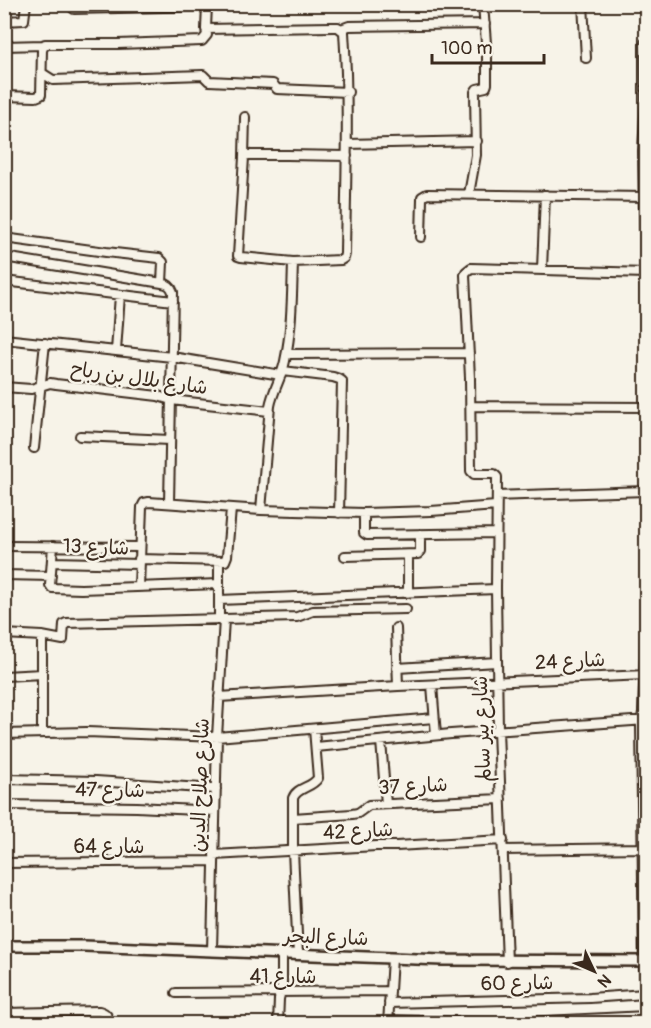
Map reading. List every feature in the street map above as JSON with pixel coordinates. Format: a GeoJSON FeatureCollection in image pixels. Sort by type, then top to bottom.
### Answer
{"type":"FeatureCollection","features":[{"type":"Feature","properties":{"kind":"street"},"geometry":{"type":"LineString","coordinates":[[4,21],[24,20],[26,4]]}},
{"type":"Feature","properties":{"kind":"street"},"geometry":{"type":"LineString","coordinates":[[469,194],[477,141],[475,92],[477,89],[486,87],[487,84],[483,4]]}},
{"type":"Feature","properties":{"kind":"street"},"geometry":{"type":"LineString","coordinates":[[583,4],[586,58]]}},
{"type":"Feature","properties":{"kind":"street"},"geometry":{"type":"LineString","coordinates":[[4,46],[202,40],[207,34],[207,5],[74,9]]}},
{"type":"Feature","properties":{"kind":"street"},"geometry":{"type":"LineString","coordinates":[[206,29],[333,27],[341,29],[349,26],[485,24]]}},
{"type":"Feature","properties":{"kind":"street"},"geometry":{"type":"LineString","coordinates":[[245,117],[238,256],[293,262],[338,261],[344,258],[348,92],[344,32],[341,29]]}},
{"type":"Feature","properties":{"kind":"street"},"geometry":{"type":"LineString","coordinates":[[645,43],[643,151],[646,197],[646,330]]}},
{"type":"Feature","properties":{"kind":"street"},"geometry":{"type":"LineString","coordinates":[[4,96],[39,97],[42,90],[43,45]]}},
{"type":"Feature","properties":{"kind":"street"},"geometry":{"type":"LineString","coordinates":[[42,72],[53,80],[203,75],[209,81],[273,84],[277,89],[348,92]]}},
{"type":"Feature","properties":{"kind":"street"},"geometry":{"type":"LineString","coordinates":[[347,144],[477,141]]}},
{"type":"Feature","properties":{"kind":"street"},"geometry":{"type":"LineString","coordinates":[[244,157],[248,155],[347,156]]}},
{"type":"Feature","properties":{"kind":"street"},"geometry":{"type":"LineString","coordinates":[[421,237],[422,196],[427,194],[646,197]]}},
{"type":"Feature","properties":{"kind":"street"},"geometry":{"type":"LineString","coordinates":[[542,269],[545,195]]}},
{"type":"Feature","properties":{"kind":"street"},"geometry":{"type":"LineString","coordinates":[[4,238],[159,258],[163,262],[162,283]]}},
{"type":"Feature","properties":{"kind":"street"},"geometry":{"type":"LineString","coordinates":[[4,257],[162,283],[172,289],[169,503]]}},
{"type":"Feature","properties":{"kind":"street"},"geometry":{"type":"LineString","coordinates":[[261,510],[272,395],[282,373],[287,354],[293,262]]}},
{"type":"Feature","properties":{"kind":"street"},"geometry":{"type":"LineString","coordinates":[[646,273],[471,268],[466,272],[465,280],[471,406],[471,471],[474,474],[495,475],[496,496],[646,491]]}},
{"type":"Feature","properties":{"kind":"street"},"geometry":{"type":"LineString","coordinates":[[4,281],[173,302]]}},
{"type":"Feature","properties":{"kind":"street"},"geometry":{"type":"LineString","coordinates":[[116,351],[120,295]]}},
{"type":"Feature","properties":{"kind":"street"},"geometry":{"type":"LineString","coordinates":[[4,339],[172,357],[339,379],[342,381],[339,513]]}},
{"type":"Feature","properties":{"kind":"street"},"geometry":{"type":"LineString","coordinates":[[34,448],[45,343]]}},
{"type":"Feature","properties":{"kind":"street"},"geometry":{"type":"LineString","coordinates":[[287,354],[469,353]]}},
{"type":"Feature","properties":{"kind":"street","name":"شارع بلال بن رباح"},"geometry":{"type":"LineString","coordinates":[[4,387],[26,389],[50,383],[270,411]]}},
{"type":"Feature","properties":{"kind":"street"},"geometry":{"type":"LineString","coordinates":[[471,406],[646,407]]}},
{"type":"Feature","properties":{"kind":"street"},"geometry":{"type":"LineString","coordinates":[[80,436],[170,440]]}},
{"type":"Feature","properties":{"kind":"street","name":"شارع بير سالم"},"geometry":{"type":"LineString","coordinates":[[496,496],[498,730],[507,962]]}},
{"type":"Feature","properties":{"kind":"street"},"geometry":{"type":"LineString","coordinates":[[139,587],[142,504],[149,502],[339,513],[420,512],[496,506]]}},
{"type":"Feature","properties":{"kind":"street"},"geometry":{"type":"LineString","coordinates":[[219,561],[225,561],[227,556],[231,508]]}},
{"type":"Feature","properties":{"kind":"street"},"geometry":{"type":"LineString","coordinates":[[364,513],[364,533],[367,535],[496,533]]}},
{"type":"Feature","properties":{"kind":"street"},"geometry":{"type":"LineString","coordinates":[[345,556],[416,554],[419,553],[420,534]]}},
{"type":"Feature","properties":{"kind":"street"},"geometry":{"type":"LineString","coordinates":[[4,546],[140,547]]}},
{"type":"Feature","properties":{"kind":"street"},"geometry":{"type":"LineString","coordinates":[[52,546],[52,588],[219,585]]}},
{"type":"Feature","properties":{"kind":"street"},"geometry":{"type":"LineString","coordinates":[[408,555],[408,593]]}},
{"type":"Feature","properties":{"kind":"street","name":"شارع 13"},"geometry":{"type":"LineString","coordinates":[[52,562],[219,561]]}},
{"type":"Feature","properties":{"kind":"street","name":"شارع صلاح الدين"},"geometry":{"type":"LineString","coordinates":[[212,951],[221,619],[219,561]]}},
{"type":"Feature","properties":{"kind":"street"},"geometry":{"type":"LineString","coordinates":[[4,575],[51,576]]}},
{"type":"Feature","properties":{"kind":"street"},"geometry":{"type":"LineString","coordinates":[[219,600],[496,589]]}},
{"type":"Feature","properties":{"kind":"street"},"geometry":{"type":"LineString","coordinates":[[4,634],[42,636],[63,640],[64,624],[67,622],[300,616],[313,611],[406,609]]}},
{"type":"Feature","properties":{"kind":"street"},"geometry":{"type":"LineString","coordinates":[[396,628],[398,686]]}},
{"type":"Feature","properties":{"kind":"street"},"geometry":{"type":"LineString","coordinates":[[646,630],[643,848],[646,1023]]}},
{"type":"Feature","properties":{"kind":"street"},"geometry":{"type":"LineString","coordinates":[[42,636],[42,733]]}},
{"type":"Feature","properties":{"kind":"street"},"geometry":{"type":"LineString","coordinates":[[397,668],[497,662]]}},
{"type":"Feature","properties":{"kind":"street"},"geometry":{"type":"LineString","coordinates":[[4,676],[42,674]]}},
{"type":"Feature","properties":{"kind":"street","name":"شارع 24"},"geometry":{"type":"LineString","coordinates":[[219,697],[645,675]]}},
{"type":"Feature","properties":{"kind":"street"},"geometry":{"type":"LineString","coordinates":[[432,685],[436,735]]}},
{"type":"Feature","properties":{"kind":"street"},"geometry":{"type":"LineString","coordinates":[[4,734],[87,732],[217,737],[434,718]]}},
{"type":"Feature","properties":{"kind":"street"},"geometry":{"type":"LineString","coordinates":[[316,747],[436,735],[644,720]]}},
{"type":"Feature","properties":{"kind":"street"},"geometry":{"type":"LineString","coordinates":[[297,955],[293,798],[295,793],[316,782],[318,778],[314,729]]}},
{"type":"Feature","properties":{"kind":"street"},"geometry":{"type":"LineString","coordinates":[[381,741],[386,804]]}},
{"type":"Feature","properties":{"kind":"street"},"geometry":{"type":"LineString","coordinates":[[4,779],[96,781],[216,789]]}},
{"type":"Feature","properties":{"kind":"street","name":"شارع 37"},"geometry":{"type":"LineString","coordinates":[[293,818],[352,814],[358,813],[366,806],[386,804],[501,799]]}},
{"type":"Feature","properties":{"kind":"street","name":"شارع 47"},"geometry":{"type":"LineString","coordinates":[[4,805],[215,811]]}},
{"type":"Feature","properties":{"kind":"street","name":"شارع 42"},"geometry":{"type":"LineString","coordinates":[[214,858],[293,851],[503,840]]}},
{"type":"Feature","properties":{"kind":"street"},"geometry":{"type":"LineString","coordinates":[[503,850],[643,848]]}},
{"type":"Feature","properties":{"kind":"street","name":"شارع 64"},"geometry":{"type":"LineString","coordinates":[[4,863],[214,858]]}},
{"type":"Feature","properties":{"kind":"street","name":"شارع البحر"},"geometry":{"type":"LineString","coordinates":[[4,946],[84,945],[507,962],[645,961]]}},
{"type":"Feature","properties":{"kind":"street"},"geometry":{"type":"LineString","coordinates":[[278,1023],[282,986],[282,954]]}},
{"type":"Feature","properties":{"kind":"street"},"geometry":{"type":"LineString","coordinates":[[392,958],[388,1022],[504,1023],[646,1016]]}},
{"type":"Feature","properties":{"kind":"street","name":"شارع 41"},"geometry":{"type":"LineString","coordinates":[[176,993],[390,991]]}},
{"type":"Feature","properties":{"kind":"street","name":"شارع 60"},"geometry":{"type":"LineString","coordinates":[[389,1003],[646,998]]}},
{"type":"Feature","properties":{"kind":"street"},"geometry":{"type":"LineString","coordinates":[[4,1008],[5,1023]]}},
{"type":"Feature","properties":{"kind":"street"},"geometry":{"type":"LineString","coordinates":[[5,1012],[99,1011],[108,1016],[108,1023]]}}]}
